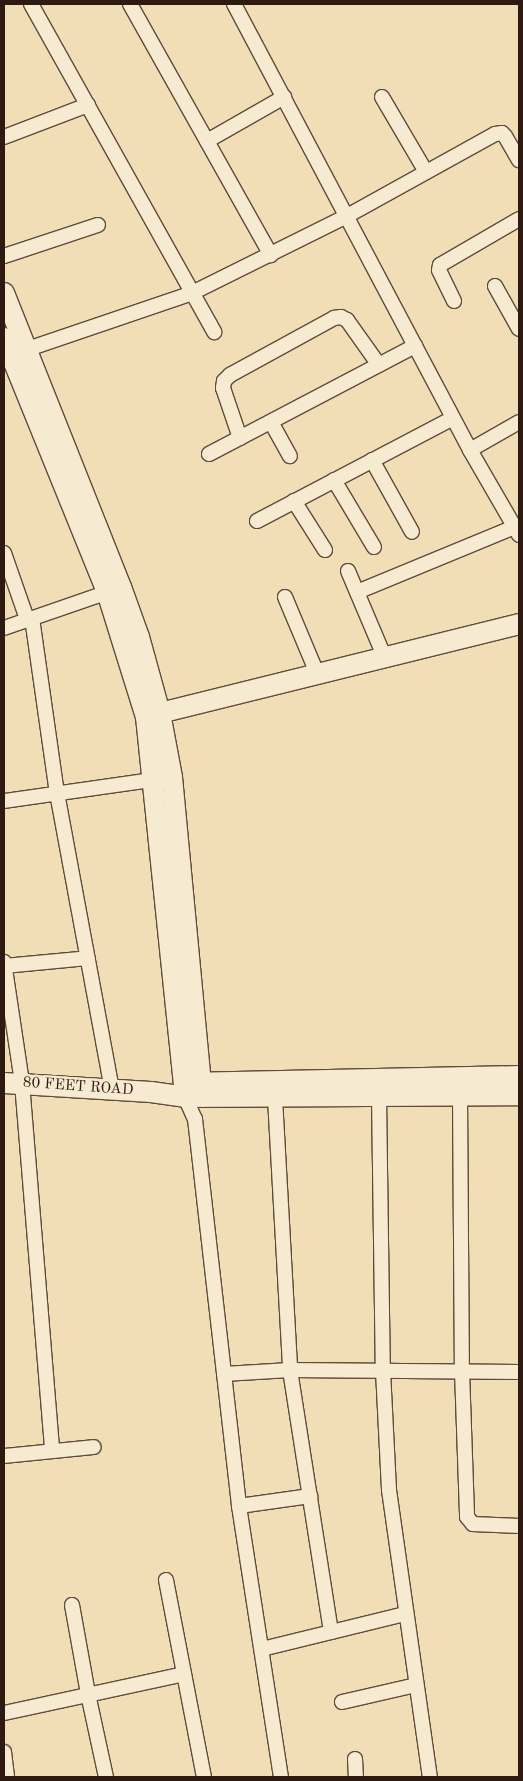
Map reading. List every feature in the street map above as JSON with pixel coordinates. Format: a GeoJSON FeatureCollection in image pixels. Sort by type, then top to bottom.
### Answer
{"type":"FeatureCollection","features":[{"type":"Feature","properties":{"kind":"street"},"geometry":{"type":"LineString","coordinates":[[31,4],[214,332]]}},
{"type":"Feature","properties":{"kind":"street"},"geometry":{"type":"LineString","coordinates":[[130,4],[271,255]]}},
{"type":"Feature","properties":{"kind":"street"},"geometry":{"type":"LineString","coordinates":[[234,4],[470,450],[517,531],[357,592]]}},
{"type":"Feature","properties":{"kind":"street"},"geometry":{"type":"LineString","coordinates":[[207,141],[284,97]]}},
{"type":"Feature","properties":{"kind":"street"},"geometry":{"type":"LineString","coordinates":[[382,97],[426,172]]}},
{"type":"Feature","properties":{"kind":"street"},"geometry":{"type":"LineString","coordinates":[[4,136],[88,105]]}},
{"type":"Feature","properties":{"kind":"street"},"geometry":{"type":"LineString","coordinates":[[13,347],[192,293],[347,216],[496,134],[502,133],[505,136],[519,160]]}},
{"type":"Feature","properties":{"kind":"street"},"geometry":{"type":"LineString","coordinates":[[454,301],[438,270],[440,264],[519,219]]}},
{"type":"Feature","properties":{"kind":"street"},"geometry":{"type":"LineString","coordinates":[[4,256],[98,225]]}},
{"type":"Feature","properties":{"kind":"street"},"geometry":{"type":"LineString","coordinates":[[495,286],[519,329]]}},
{"type":"Feature","properties":{"kind":"street"},"geometry":{"type":"LineString","coordinates":[[4,293],[13,347],[114,590],[139,637],[163,778],[195,1118],[239,1506],[281,1777]]}},
{"type":"Feature","properties":{"kind":"street"},"geometry":{"type":"LineString","coordinates":[[240,438],[223,388],[224,381],[230,375],[334,318],[341,316],[347,320],[379,365]]}},
{"type":"Feature","properties":{"kind":"street"},"geometry":{"type":"LineString","coordinates":[[209,454],[415,346]]}},
{"type":"Feature","properties":{"kind":"street"},"geometry":{"type":"LineString","coordinates":[[257,521],[453,418]]}},
{"type":"Feature","properties":{"kind":"street"},"geometry":{"type":"LineString","coordinates":[[270,422],[290,456]]}},
{"type":"Feature","properties":{"kind":"street"},"geometry":{"type":"LineString","coordinates":[[470,450],[519,422]]}},
{"type":"Feature","properties":{"kind":"street"},"geometry":{"type":"LineString","coordinates":[[372,460],[412,532]]}},
{"type":"Feature","properties":{"kind":"street"},"geometry":{"type":"LineString","coordinates":[[334,480],[374,546]]}},
{"type":"Feature","properties":{"kind":"street"},"geometry":{"type":"LineString","coordinates":[[294,501],[326,550]]}},
{"type":"Feature","properties":{"kind":"street"},"geometry":{"type":"LineString","coordinates":[[4,553],[30,619],[57,793],[112,1090]]}},
{"type":"Feature","properties":{"kind":"street"},"geometry":{"type":"LineString","coordinates":[[348,571],[384,656]]}},
{"type":"Feature","properties":{"kind":"street"},"geometry":{"type":"LineString","coordinates":[[4,628],[114,590]]}},
{"type":"Feature","properties":{"kind":"street"},"geometry":{"type":"LineString","coordinates":[[285,596],[317,673]]}},
{"type":"Feature","properties":{"kind":"street"},"geometry":{"type":"LineString","coordinates":[[153,715],[384,656],[519,624]]}},
{"type":"Feature","properties":{"kind":"street"},"geometry":{"type":"LineString","coordinates":[[4,800],[163,778]]}},
{"type":"Feature","properties":{"kind":"street"},"geometry":{"type":"LineString","coordinates":[[4,966],[88,958]]}},
{"type":"Feature","properties":{"kind":"street"},"geometry":{"type":"LineString","coordinates":[[4,962],[13,1083],[52,1451]]}},
{"type":"Feature","properties":{"kind":"street"},"geometry":{"type":"LineString","coordinates":[[193,1090],[519,1076]]}},
{"type":"Feature","properties":{"kind":"street","name":"80 FEET ROAD"},"geometry":{"type":"LineString","coordinates":[[13,1083],[152,1092],[193,1090]]}},
{"type":"Feature","properties":{"kind":"street"},"geometry":{"type":"LineString","coordinates":[[193,1090],[275,1098],[519,1096]]}},
{"type":"Feature","properties":{"kind":"street"},"geometry":{"type":"LineString","coordinates":[[379,1096],[383,1370],[389,1490],[405,1614],[430,1777]]}},
{"type":"Feature","properties":{"kind":"street"},"geometry":{"type":"LineString","coordinates":[[460,1096],[462,1372],[469,1522],[473,1524],[519,1526]]}},
{"type":"Feature","properties":{"kind":"street"},"geometry":{"type":"LineString","coordinates":[[275,1098],[290,1370],[331,1632]]}},
{"type":"Feature","properties":{"kind":"street"},"geometry":{"type":"LineString","coordinates":[[224,1374],[290,1370],[519,1372]]}},
{"type":"Feature","properties":{"kind":"street"},"geometry":{"type":"LineString","coordinates":[[4,1456],[94,1447]]}},
{"type":"Feature","properties":{"kind":"street"},"geometry":{"type":"LineString","coordinates":[[239,1506],[310,1496]]}},
{"type":"Feature","properties":{"kind":"street"},"geometry":{"type":"LineString","coordinates":[[166,1580],[204,1777]]}},
{"type":"Feature","properties":{"kind":"street"},"geometry":{"type":"LineString","coordinates":[[72,1606],[106,1777]]}},
{"type":"Feature","properties":{"kind":"street"},"geometry":{"type":"LineString","coordinates":[[262,1649],[405,1614]]}},
{"type":"Feature","properties":{"kind":"street"},"geometry":{"type":"LineString","coordinates":[[4,1712],[184,1674]]}},
{"type":"Feature","properties":{"kind":"street"},"geometry":{"type":"LineString","coordinates":[[342,1702],[416,1685]]}},
{"type":"Feature","properties":{"kind":"street"},"geometry":{"type":"LineString","coordinates":[[4,1756],[7,1777]]}},
{"type":"Feature","properties":{"kind":"street"},"geometry":{"type":"LineString","coordinates":[[355,1759],[356,1777]]}}]}
